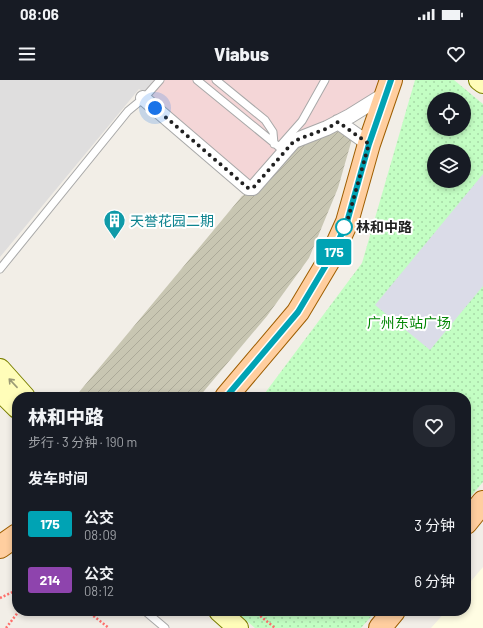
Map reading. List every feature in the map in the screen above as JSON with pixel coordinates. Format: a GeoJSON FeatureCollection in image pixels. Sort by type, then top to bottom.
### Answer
{"type":"FeatureCollection","features":[{"type":"Feature","properties":{"kind":"main road"},"geometry":{"type":"LineString","coordinates":[[230,392],[298,312],[332,255],[347,222],[369,144],[389,86]]}},
{"type":"Feature","properties":{"kind":"main road"},"geometry":{"type":"LineString","coordinates":[[471,517],[483,502]]}},
{"type":"Feature","properties":{"kind":"main road"},"geometry":{"type":"LineString","coordinates":[[0,547],[12,539]]}},
{"type":"Feature","properties":{"kind":"main road"},"geometry":{"type":"LineString","coordinates":[[380,628],[390,616]]}},
{"type":"Feature","properties":{"kind":"street"},"geometry":{"type":"LineString","coordinates":[[479,80],[483,83]]}},
{"type":"Feature","properties":{"kind":"street"},"geometry":{"type":"LineString","coordinates":[[143,98],[248,188],[253,188],[279,148],[328,128],[350,116],[389,86]]}},
{"type":"Feature","properties":{"kind":"street"},"geometry":{"type":"LineString","coordinates":[[338,122],[369,144]]}},
{"type":"Feature","properties":{"kind":"street"},"geometry":{"type":"LineString","coordinates":[[0,369],[21,392]]}},
{"type":"Feature","properties":{"kind":"street"},"geometry":{"type":"LineString","coordinates":[[0,391],[12,403]]}},
{"type":"Feature","properties":{"kind":"street"},"geometry":{"type":"LineString","coordinates":[[225,616],[238,628]]}},
{"type":"Feature","properties":{"kind":"lane"},"geometry":{"type":"LineString","coordinates":[[0,269],[128,111],[160,80]]}},
{"type":"Feature","properties":{"kind":"lane"},"geometry":{"type":"LineString","coordinates":[[197,80],[279,148]]}},
{"type":"Feature","properties":{"kind":"lane"},"geometry":{"type":"LineString","coordinates":[[216,80],[265,120],[273,132],[279,148]]}},
{"type":"Feature","properties":{"kind":"lane"},"geometry":{"type":"LineString","coordinates":[[279,148],[302,121],[325,80]]}},
{"type":"Feature","properties":{"kind":"lane"},"geometry":{"type":"LineString","coordinates":[[151,616],[165,628]]}},
{"type":"Feature","properties":{"kind":"path"},"geometry":{"type":"LineString","coordinates":[[0,598],[12,592]]}},
{"type":"Feature","properties":{"kind":"path"},"geometry":{"type":"LineString","coordinates":[[6,628],[15,616]]}},
{"type":"Feature","properties":{"kind":"path"},"geometry":{"type":"LineString","coordinates":[[94,616],[110,628]]}},
{"type":"Feature","properties":{"kind":"path"},"geometry":{"type":"LineString","coordinates":[[260,616],[275,628]]}},
{"type":"Feature","properties":{"kind":"shaded area"},"geometry":{"type":"Polygon","coordinates":[[[0,80],[154,80],[144,92],[139,89],[0,257],[0,80]]]}},
{"type":"Feature","properties":{"kind":"shaded area"},"geometry":{"type":"Polygon","coordinates":[[[154,80],[384,80],[380,91],[251,185],[144,92],[154,80]]]}},
{"type":"Feature","properties":{"kind":"shaded area"},"geometry":{"type":"Polygon","coordinates":[[[335,128],[352,139],[338,188],[309,258],[267,316],[203,392],[79,392],[242,196],[257,188],[295,143],[335,128]]]}},
{"type":"Feature","properties":{"kind":"shaded area"},"geometry":{"type":"Polygon","coordinates":[[[483,174],[483,286],[430,350],[375,305],[483,174]]]}},
{"type":"Feature","properties":{"kind":"shaded area"},"geometry":{"type":"Polygon","coordinates":[[[483,567],[483,628],[431,628],[442,616],[471,616],[471,581],[483,567]]]}},
{"type":"Feature","properties":{"kind":"green space","name":"广州东站广场"},"geometry":{"type":"Polygon","coordinates":[[[415,80],[454,80],[468,92],[427,92],[427,136],[471,136],[471,94],[483,104],[483,482],[471,496],[471,392],[266,392],[362,263],[415,80]]]}},
{"type":"Feature","properties":{"kind":"green space"},"geometry":{"type":"Polygon","coordinates":[[[241,616],[372,616],[361,628],[255,628],[241,616]]]}},
{"type":"Feature","properties":{"kind":"bus line","name":"175"},"geometry":{"type":"LineString","coordinates":[[230,392],[298,312],[332,255],[347,222],[369,144],[391,80]]}},
{"type":"Feature","properties":{"kind":"place","name":"林和中路"},"geometry":{"type":"Point","coordinates":[344,227]}},
{"type":"Feature","properties":{"kind":"place","name":"天誉花园二期"},"geometry":{"type":"Point","coordinates":[115,240]}},
{"type":"Feature","properties":{"kind":"route"},"geometry":{"type":"LineString","coordinates":[[155,108],[248,188],[253,188],[294,141],[328,128],[338,122],[369,144],[347,222],[342,233],[344,227]]}}]}
